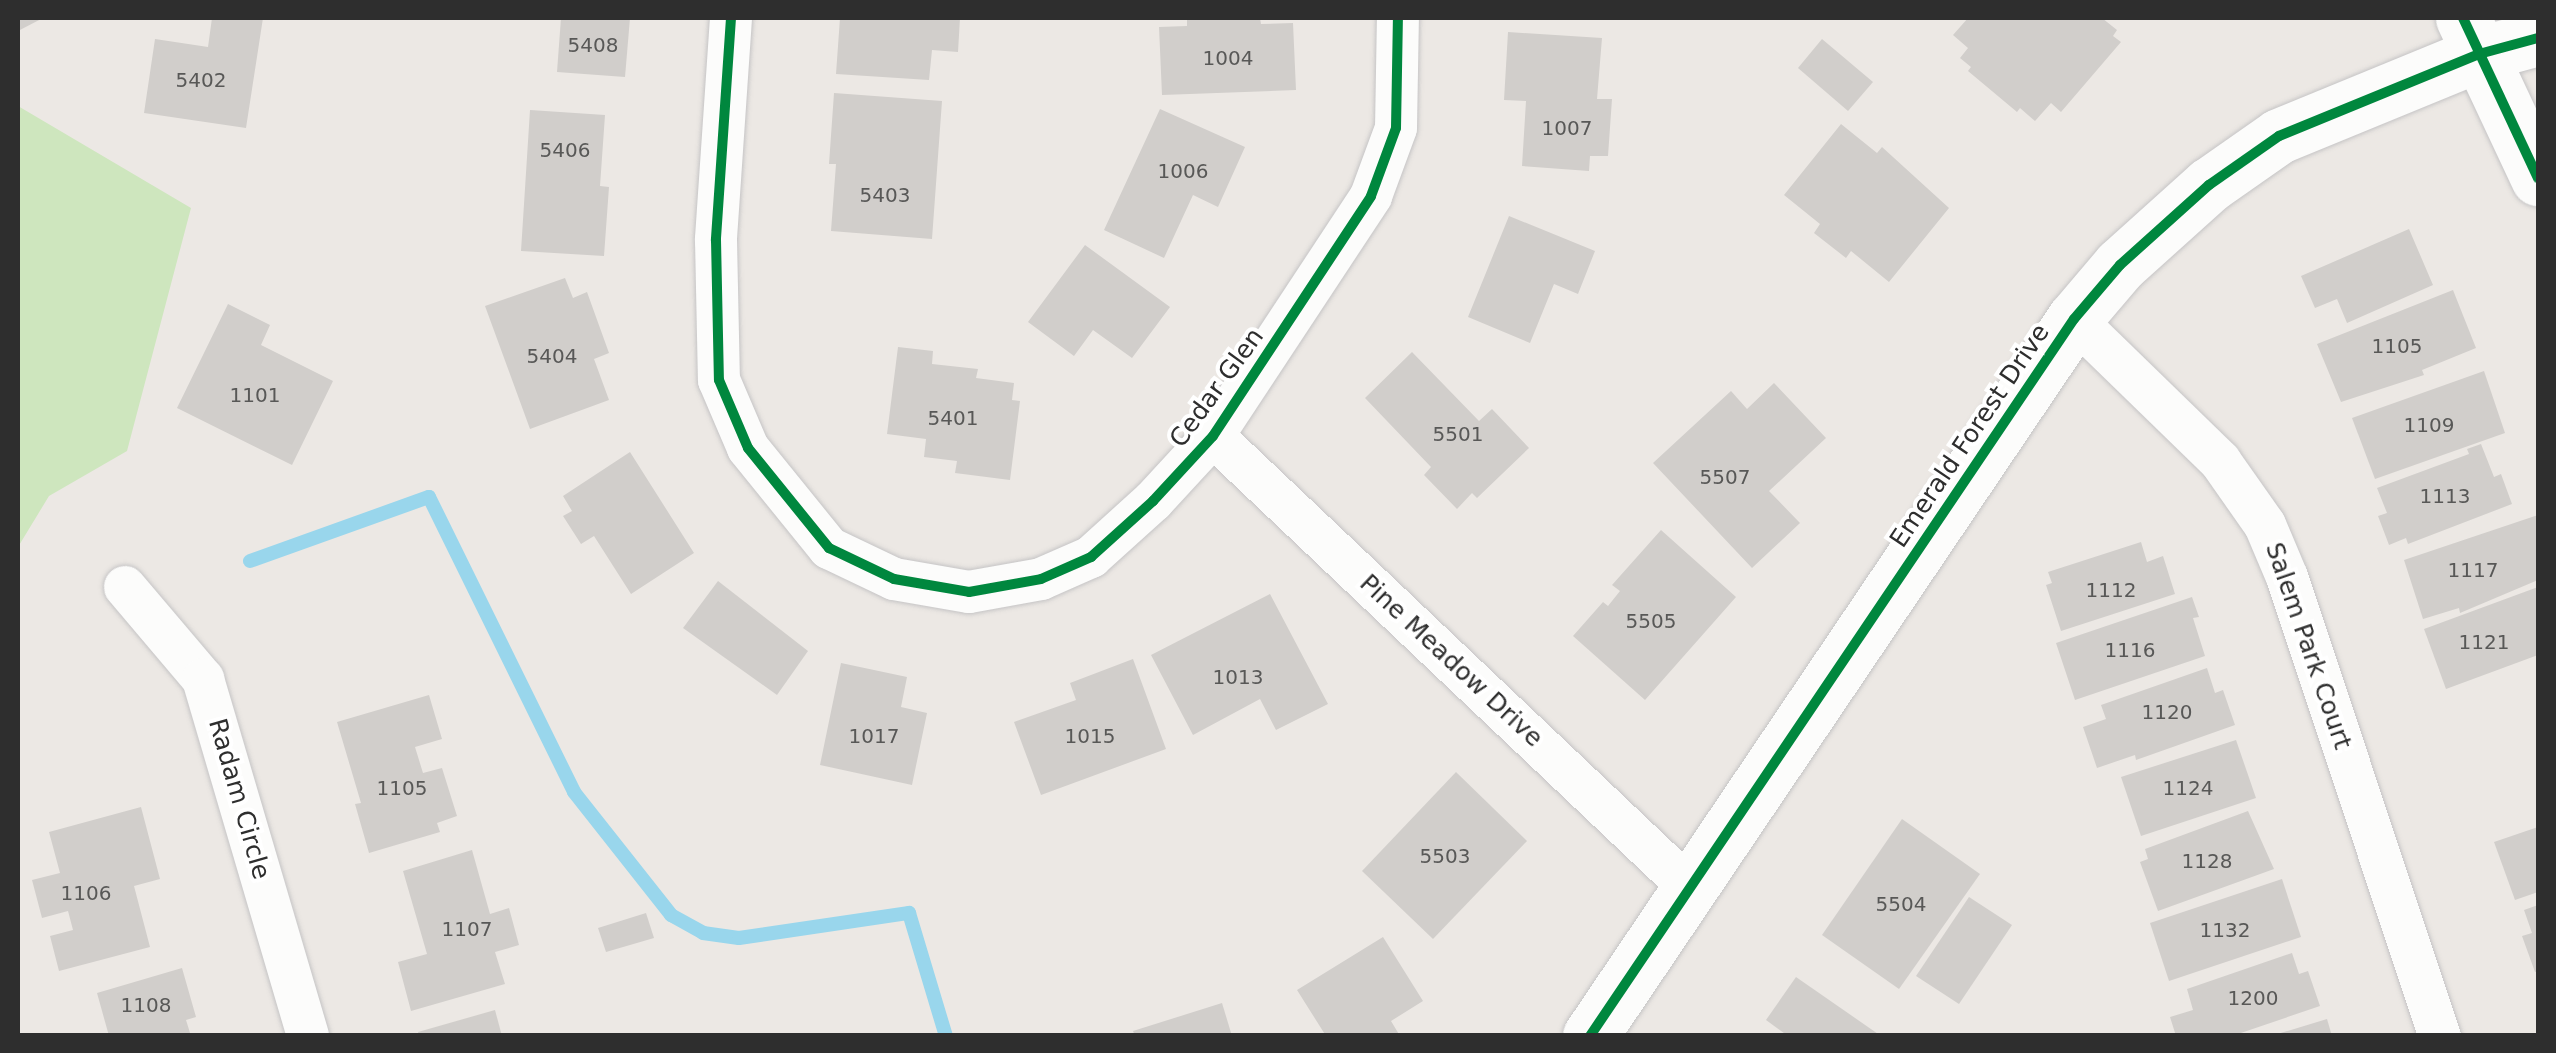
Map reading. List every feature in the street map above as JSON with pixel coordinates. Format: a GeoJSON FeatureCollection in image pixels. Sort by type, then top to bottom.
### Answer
{"type":"FeatureCollection","features":[{"type":"Feature","properties":{"kind":"street","name":"Cedar Glen"},"geometry":{"type":"LineString","coordinates":[[732,18],[716,240],[720,380],[748,448],[829,548],[894,578],[969,592],[1041,579],[1091,557],[1153,501],[1213,436],[1371,196],[1396,128],[1398,18]]}},
{"type":"Feature","properties":{"kind":"street","name":"Emerald Forest Drive"},"geometry":{"type":"LineString","coordinates":[[1590,1036],[2074,319],[2120,265],[2209,185],[2279,136],[2471,36],[2538,38]]}},
{"type":"Feature","properties":{"kind":"street"},"geometry":{"type":"LineString","coordinates":[[2471,36],[2538,178]]}},
{"type":"Feature","properties":{"kind":"street","name":"Salem Park Court"},"geometry":{"type":"LineString","coordinates":[[2074,319],[2220,461],[2265,525],[2287,578],[2440,1036]]}},
{"type":"Feature","properties":{"kind":"street","name":"Pine Meadow Drive"},"geometry":{"type":"LineString","coordinates":[[1213,436],[1689,887]]}},
{"type":"Feature","properties":{"kind":"street","name":"Radam Circle"},"geometry":{"type":"LineString","coordinates":[[125,587],[204,679],[308,1036]]}},
{"type":"Feature","properties":{"kind":"green space"},"geometry":{"type":"Polygon","coordinates":[[[18,106],[191,208],[127,451],[49,496],[18,547],[18,106]]]}},
{"type":"Feature","properties":{"kind":"building"},"geometry":{"type":"Polygon","coordinates":[[[18,18],[43,18],[18,31],[18,18]]]}},
{"type":"Feature","properties":{"kind":"building"},"geometry":{"type":"Polygon","coordinates":[[[212,18],[263,18],[246,128],[144,113],[155,39],[208,47],[212,18]]]}},
{"type":"Feature","properties":{"kind":"building"},"geometry":{"type":"Polygon","coordinates":[[[561,18],[630,18],[625,77],[557,72],[561,18]]]}},
{"type":"Feature","properties":{"kind":"building"},"geometry":{"type":"Polygon","coordinates":[[[840,18],[960,18],[958,52],[932,50],[929,80],[836,74],[840,18]]]}},
{"type":"Feature","properties":{"kind":"building"},"geometry":{"type":"Polygon","coordinates":[[[1187,18],[1260,18],[1261,24],[1293,23],[1296,90],[1162,95],[1159,27],[1187,26],[1187,18]]]}},
{"type":"Feature","properties":{"kind":"building"},"geometry":{"type":"Polygon","coordinates":[[[1968,18],[2102,18],[2117,30],[2113,36],[2121,42],[2061,112],[2051,103],[2035,121],[2020,108],[2017,112],[1968,71],[1971,67],[1960,58],[1968,48],[1953,35],[1968,18]]]}},
{"type":"Feature","properties":{"kind":"building"},"geometry":{"type":"Polygon","coordinates":[[[1508,32],[1602,38],[1597,99],[1612,99],[1608,156],[1590,156],[1589,171],[1522,166],[1526,101],[1504,100],[1508,32]]]}},
{"type":"Feature","properties":{"kind":"building"},"geometry":{"type":"Polygon","coordinates":[[[1822,39],[1873,82],[1848,111],[1798,68],[1822,39]]]}},
{"type":"Feature","properties":{"kind":"building"},"geometry":{"type":"Polygon","coordinates":[[[834,93],[942,101],[932,239],[831,231],[836,164],[829,164],[834,93]]]}},
{"type":"Feature","properties":{"kind":"building"},"geometry":{"type":"Polygon","coordinates":[[[1160,109],[1245,147],[1218,207],[1193,195],[1164,258],[1104,230],[1160,109]]]}},
{"type":"Feature","properties":{"kind":"building"},"geometry":{"type":"Polygon","coordinates":[[[530,110],[605,115],[600,186],[609,187],[604,256],[521,251],[530,110]]]}},
{"type":"Feature","properties":{"kind":"building"},"geometry":{"type":"Polygon","coordinates":[[[1841,124],[1877,153],[1882,147],[1949,208],[1889,282],[1851,251],[1846,258],[1814,233],[1820,224],[1784,195],[1841,124]]]}},
{"type":"Feature","properties":{"kind":"building"},"geometry":{"type":"Polygon","coordinates":[[[1509,216],[1595,251],[1578,294],[1554,284],[1530,343],[1468,317],[1509,216]]]}},
{"type":"Feature","properties":{"kind":"building"},"geometry":{"type":"Polygon","coordinates":[[[2409,229],[2433,285],[2347,323],[2337,299],[2315,308],[2301,276],[2409,229]]]}},
{"type":"Feature","properties":{"kind":"building"},"geometry":{"type":"Polygon","coordinates":[[[1085,245],[1170,307],[1132,358],[1093,330],[1074,356],[1028,322],[1085,245]]]}},
{"type":"Feature","properties":{"kind":"building"},"geometry":{"type":"Polygon","coordinates":[[[565,278],[573,298],[587,292],[609,353],[594,359],[609,400],[530,429],[485,306],[565,278]]]}},
{"type":"Feature","properties":{"kind":"building"},"geometry":{"type":"Polygon","coordinates":[[[2453,290],[2476,348],[2422,370],[2424,375],[2341,402],[2317,344],[2453,290]]]}},
{"type":"Feature","properties":{"kind":"building"},"geometry":{"type":"Polygon","coordinates":[[[228,304],[270,325],[261,345],[333,381],[292,465],[177,408],[228,304]]]}},
{"type":"Feature","properties":{"kind":"building"},"geometry":{"type":"Polygon","coordinates":[[[898,347],[933,351],[932,364],[978,369],[976,378],[1014,383],[1012,400],[1020,401],[1010,480],[955,473],[957,461],[924,457],[926,439],[887,434],[898,347]]]}},
{"type":"Feature","properties":{"kind":"building"},"geometry":{"type":"Polygon","coordinates":[[[1412,352],[1479,421],[1492,409],[1529,448],[1477,498],[1472,493],[1457,509],[1424,475],[1431,467],[1365,398],[1412,352]]]}},
{"type":"Feature","properties":{"kind":"building"},"geometry":{"type":"Polygon","coordinates":[[[2484,371],[2505,433],[2375,479],[2352,418],[2484,371]]]}},
{"type":"Feature","properties":{"kind":"building"},"geometry":{"type":"Polygon","coordinates":[[[1774,383],[1826,438],[1769,491],[1800,523],[1752,568],[1653,463],[1731,391],[1747,409],[1774,383]]]}},
{"type":"Feature","properties":{"kind":"building"},"geometry":{"type":"Polygon","coordinates":[[[2481,444],[2494,477],[2501,474],[2512,504],[2408,544],[2406,538],[2389,545],[2378,516],[2387,513],[2377,488],[2469,454],[2467,449],[2481,444]]]}},
{"type":"Feature","properties":{"kind":"building"},"geometry":{"type":"Polygon","coordinates":[[[630,452],[694,553],[631,594],[594,536],[581,544],[563,516],[572,511],[563,496],[630,452]]]}},
{"type":"Feature","properties":{"kind":"building"},"geometry":{"type":"Polygon","coordinates":[[[2538,515],[2538,580],[2460,613],[2459,608],[2423,619],[2404,560],[2538,515]]]}},
{"type":"Feature","properties":{"kind":"building"},"geometry":{"type":"Polygon","coordinates":[[[1661,530],[1736,597],[1645,700],[1573,636],[1603,602],[1608,606],[1620,591],[1612,585],[1661,530]]]}},
{"type":"Feature","properties":{"kind":"building"},"geometry":{"type":"Polygon","coordinates":[[[2141,542],[2147,562],[2163,556],[2175,594],[2061,631],[2046,585],[2052,583],[2048,572],[2141,542]]]}},
{"type":"Feature","properties":{"kind":"building"},"geometry":{"type":"Polygon","coordinates":[[[718,581],[808,651],[777,695],[683,628],[718,581]]]}},
{"type":"Feature","properties":{"kind":"building"},"geometry":{"type":"Polygon","coordinates":[[[2538,587],[2538,655],[2446,689],[2424,629],[2538,587]]]}},
{"type":"Feature","properties":{"kind":"building"},"geometry":{"type":"Polygon","coordinates":[[[1270,594],[1328,704],[1276,730],[1260,699],[1193,735],[1151,655],[1270,594]]]}},
{"type":"Feature","properties":{"kind":"building"},"geometry":{"type":"Polygon","coordinates":[[[2192,597],[2199,617],[2193,618],[2205,656],[2075,700],[2056,643],[2192,597]]]}},
{"type":"Feature","properties":{"kind":"building"},"geometry":{"type":"Polygon","coordinates":[[[1133,659],[1166,749],[1041,795],[1014,722],[1076,700],[1070,683],[1133,659]]]}},
{"type":"Feature","properties":{"kind":"building"},"geometry":{"type":"Polygon","coordinates":[[[841,663],[907,677],[901,707],[927,713],[912,785],[820,765],[841,663]]]}},
{"type":"Feature","properties":{"kind":"building"},"geometry":{"type":"Polygon","coordinates":[[[2207,668],[2215,693],[2223,690],[2235,725],[2136,760],[2135,755],[2097,768],[2083,727],[2106,719],[2101,705],[2207,668]]]}},
{"type":"Feature","properties":{"kind":"building"},"geometry":{"type":"Polygon","coordinates":[[[429,695],[442,739],[415,747],[423,773],[442,768],[457,816],[437,823],[440,832],[369,853],[355,804],[361,803],[337,722],[429,695]]]}},
{"type":"Feature","properties":{"kind":"building"},"geometry":{"type":"Polygon","coordinates":[[[2236,740],[2256,798],[2141,836],[2121,777],[2236,740]]]}},
{"type":"Feature","properties":{"kind":"building"},"geometry":{"type":"Polygon","coordinates":[[[1456,772],[1527,841],[1433,939],[1362,871],[1456,772]]]}},
{"type":"Feature","properties":{"kind":"building"},"geometry":{"type":"Polygon","coordinates":[[[141,807],[160,879],[134,886],[150,947],[59,971],[50,936],[73,930],[68,911],[42,918],[32,880],[60,873],[49,832],[141,807]]]}},
{"type":"Feature","properties":{"kind":"building"},"geometry":{"type":"Polygon","coordinates":[[[2248,811],[2274,869],[2158,911],[2140,862],[2148,859],[2145,849],[2248,811]]]}},
{"type":"Feature","properties":{"kind":"building"},"geometry":{"type":"Polygon","coordinates":[[[1902,819],[1980,874],[1899,989],[1822,935],[1902,819]]]}},
{"type":"Feature","properties":{"kind":"building"},"geometry":{"type":"Polygon","coordinates":[[[2538,827],[2538,892],[2515,900],[2494,842],[2538,827]]]}},
{"type":"Feature","properties":{"kind":"building"},"geometry":{"type":"Polygon","coordinates":[[[472,850],[490,914],[509,908],[519,945],[495,952],[505,984],[411,1011],[398,962],[427,954],[403,871],[472,850]]]}},
{"type":"Feature","properties":{"kind":"building"},"geometry":{"type":"Polygon","coordinates":[[[2282,879],[2301,937],[2169,981],[2150,923],[2282,879]]]}},
{"type":"Feature","properties":{"kind":"building"},"geometry":{"type":"Polygon","coordinates":[[[1969,897],[2012,925],[1959,1004],[1916,976],[1969,897]]]}},
{"type":"Feature","properties":{"kind":"building"},"geometry":{"type":"Polygon","coordinates":[[[2538,905],[2535,972],[2522,936],[2532,933],[2524,910],[2538,905]]]}},
{"type":"Feature","properties":{"kind":"building"},"geometry":{"type":"Polygon","coordinates":[[[646,913],[654,938],[606,952],[598,928],[646,913]]]}},
{"type":"Feature","properties":{"kind":"building"},"geometry":{"type":"Polygon","coordinates":[[[1383,937],[1423,1001],[1391,1021],[1400,1036],[1326,1036],[1297,990],[1383,937]]]}},
{"type":"Feature","properties":{"kind":"building"},"geometry":{"type":"Polygon","coordinates":[[[2292,953],[2299,974],[2308,971],[2320,1006],[2232,1036],[2176,1036],[2170,1017],[2193,1010],[2187,989],[2292,953]]]}},
{"type":"Feature","properties":{"kind":"building"},"geometry":{"type":"Polygon","coordinates":[[[182,968],[196,1017],[186,1020],[191,1036],[109,1036],[97,993],[182,968]]]}},
{"type":"Feature","properties":{"kind":"building"},"geometry":{"type":"Polygon","coordinates":[[[1796,977],[1881,1036],[1788,1036],[1766,1020],[1796,977]]]}},
{"type":"Feature","properties":{"kind":"building"},"geometry":{"type":"Polygon","coordinates":[[[1222,1003],[1232,1036],[1135,1036],[1133,1031],[1222,1003]]]}},
{"type":"Feature","properties":{"kind":"building"},"geometry":{"type":"Polygon","coordinates":[[[495,1010],[502,1036],[419,1036],[418,1032],[495,1010]]]}},
{"type":"Feature","properties":{"kind":"building"},"geometry":{"type":"Polygon","coordinates":[[[2327,1019],[2332,1036],[2274,1036],[2274,1035],[2327,1019]]]}},
{"type":"Feature","properties":{"kind":"waterway"},"geometry":{"type":"LineString","coordinates":[[250,561],[429,497],[574,792],[671,915],[703,933],[739,938],[909,913],[946,1036]]}},
{"type":"Feature","properties":{"kind":"cycle path"},"geometry":{"type":"LineString","coordinates":[[731,18],[716,240],[719,380],[748,448],[829,548],[894,579],[969,592],[1041,579],[1091,557],[1153,501],[1213,436],[1371,196],[1396,128],[1398,18]]}},
{"type":"Feature","properties":{"kind":"cycle path"},"geometry":{"type":"LineString","coordinates":[[2463,18],[2538,178]]}},
{"type":"Feature","properties":{"kind":"cycle path"},"geometry":{"type":"LineString","coordinates":[[1590,1036],[2074,319],[2120,265],[2209,185],[2279,136],[2479,54],[2538,38]]}}]}
